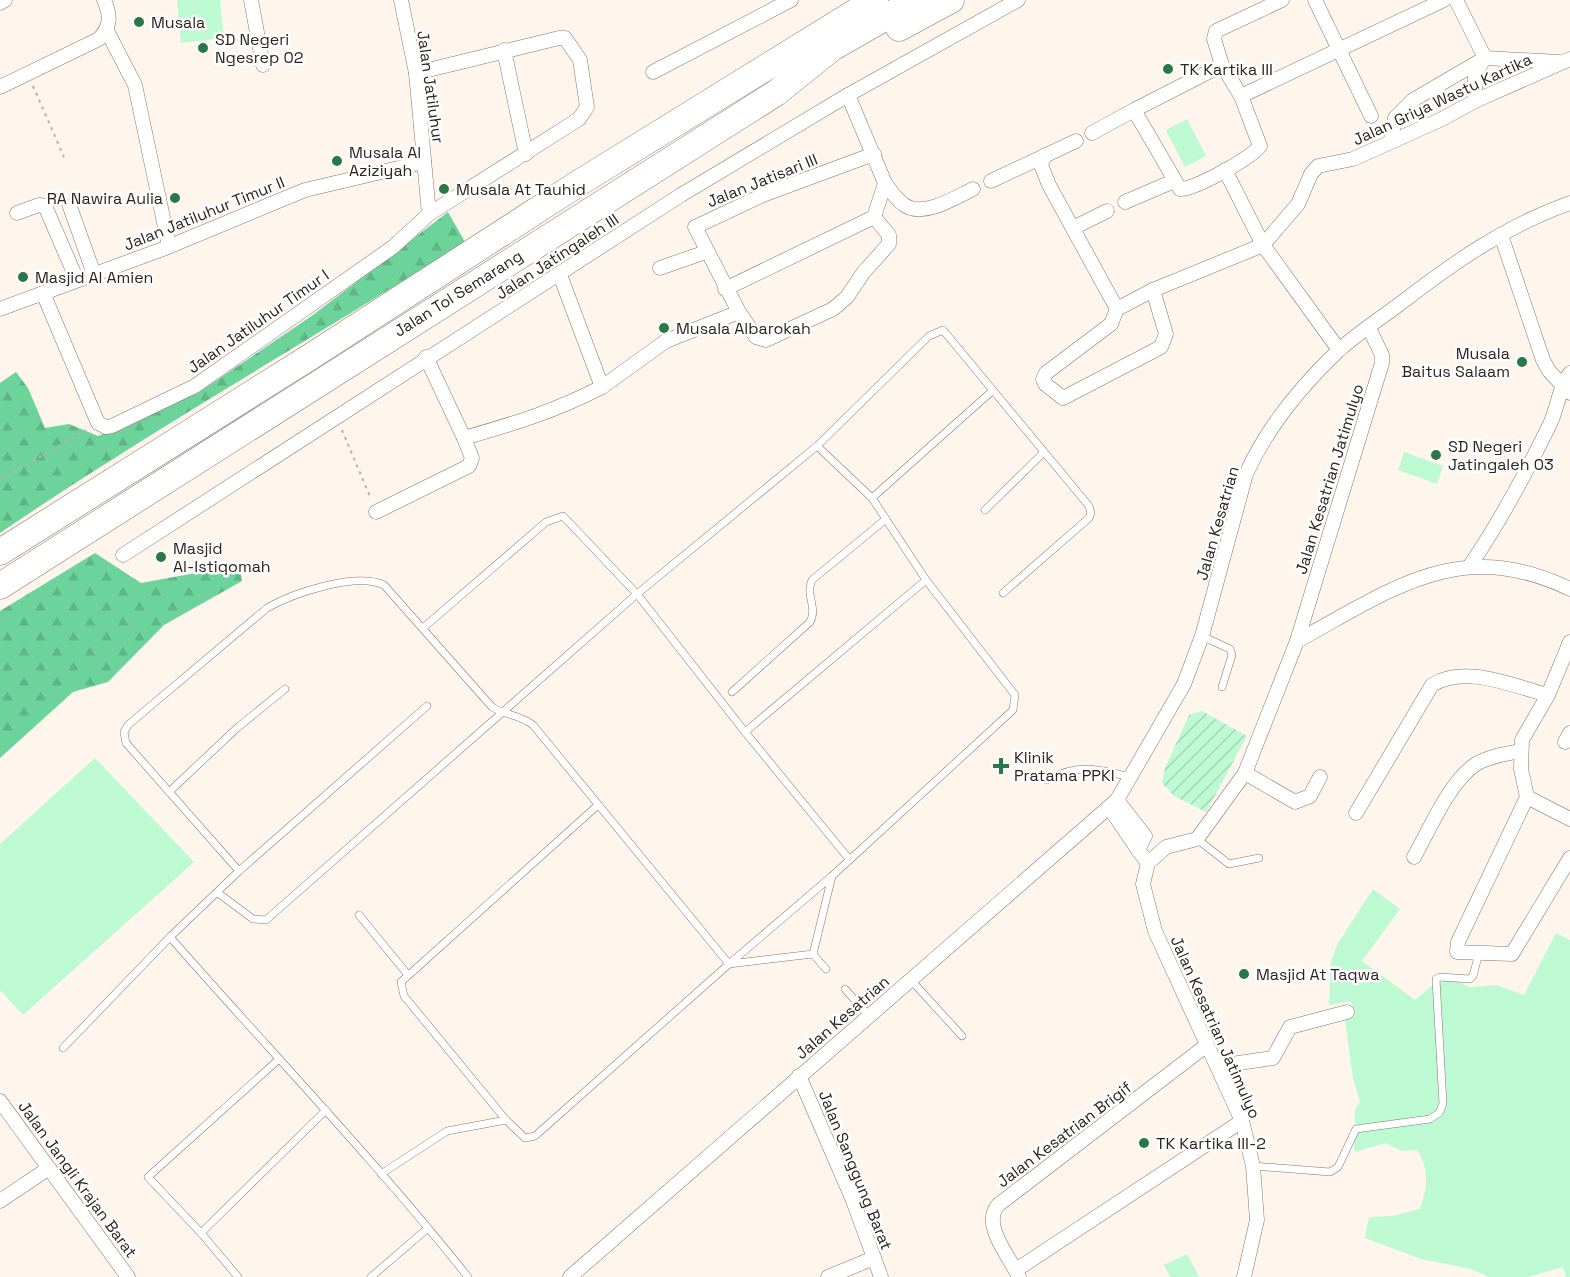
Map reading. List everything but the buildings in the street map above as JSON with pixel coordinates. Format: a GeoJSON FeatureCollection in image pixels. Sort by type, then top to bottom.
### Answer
{"type":"FeatureCollection","features":[{"type":"Feature","properties":{"kind":"highway","name":"Jalan Tol Semarang"},"geometry":{"type":"LineString","coordinates":[[0,552],[310,357],[579,183],[875,0]]}},
{"type":"Feature","properties":{"kind":"highway","name":"Jalan Tol Semarang"},"geometry":{"type":"LineString","coordinates":[[0,586],[776,93],[832,48],[916,0]]}},
{"type":"Feature","properties":{"kind":"highway"},"geometry":{"type":"LineString","coordinates":[[776,93],[951,0]]}},
{"type":"Feature","properties":{"kind":"street"},"geometry":{"type":"LineString","coordinates":[[0,3],[5,0]]}},
{"type":"Feature","properties":{"kind":"street"},"geometry":{"type":"LineString","coordinates":[[0,87],[90,46],[107,31],[110,22],[104,0]]}},
{"type":"Feature","properties":{"kind":"street"},"geometry":{"type":"LineString","coordinates":[[251,0],[262,65]]}},
{"type":"Feature","properties":{"kind":"street","name":"Jalan Jatiluhur"},"geometry":{"type":"LineString","coordinates":[[401,0],[416,73],[429,214]]}},
{"type":"Feature","properties":{"kind":"street"},"geometry":{"type":"LineString","coordinates":[[653,72],[791,0]]}},
{"type":"Feature","properties":{"kind":"street","name":"Jalan Jatingaleh III"},"geometry":{"type":"LineString","coordinates":[[123,555],[426,357],[560,275],[681,195],[848,96],[1018,0]]}},
{"type":"Feature","properties":{"kind":"street"},"geometry":{"type":"LineString","coordinates":[[1134,110],[1180,189],[1189,189],[1225,170],[1260,146],[1241,96],[1222,64],[1214,39],[1216,31],[1282,0]]}},
{"type":"Feature","properties":{"kind":"street","name":"Jalan Griya Wastu Kartika"},"geometry":{"type":"LineString","coordinates":[[1315,0],[1337,50],[1371,116]]}},
{"type":"Feature","properties":{"kind":"street"},"geometry":{"type":"LineString","coordinates":[[1241,96],[1444,0]]}},
{"type":"Feature","properties":{"kind":"street","name":"Jalan Griya Wastu Kartika"},"geometry":{"type":"LineString","coordinates":[[1456,0],[1485,58]]}},
{"type":"Feature","properties":{"kind":"street"},"geometry":{"type":"LineString","coordinates":[[107,31],[135,85],[161,199],[169,246]]}},
{"type":"Feature","properties":{"kind":"street","name":"Jalan Jatiluhur Timur I"},"geometry":{"type":"LineString","coordinates":[[96,420],[106,427],[112,426],[195,386],[393,247],[429,214],[526,154],[584,113],[587,100],[580,60],[569,42],[559,38],[504,51]]}},
{"type":"Feature","properties":{"kind":"street"},"geometry":{"type":"LineString","coordinates":[[416,73],[504,51],[526,154]]}},
{"type":"Feature","properties":{"kind":"street"},"geometry":{"type":"LineString","coordinates":[[1391,140],[1395,118],[1413,100],[1485,58],[1565,61]]}},
{"type":"Feature","properties":{"kind":"street"},"geometry":{"type":"LineString","coordinates":[[1475,101],[1475,73],[1485,58]]}},
{"type":"Feature","properties":{"kind":"street","name":"Jalan Griya Wastu Kartika"},"geometry":{"type":"LineString","coordinates":[[1117,309],[1153,290],[1263,245],[1298,204],[1311,174],[1318,166],[1353,159],[1565,61]]}},
{"type":"Feature","properties":{"kind":"street"},"geometry":{"type":"LineString","coordinates":[[1092,133],[1222,64]]}},
{"type":"Feature","properties":{"kind":"street"},"geometry":{"type":"LineString","coordinates":[[848,96],[885,183],[902,204],[914,210],[926,209],[973,189]]}},
{"type":"Feature","properties":{"kind":"street"},"geometry":{"type":"LineString","coordinates":[[991,181],[1076,141]]}},
{"type":"Feature","properties":{"kind":"street","name":"Jalan Jatisari III"},"geometry":{"type":"LineString","coordinates":[[874,154],[763,195],[697,225],[695,230],[739,312],[756,337],[766,340],[833,309],[847,297],[863,273],[889,244],[889,235],[874,217]]}},
{"type":"Feature","properties":{"kind":"street"},"geometry":{"type":"LineString","coordinates":[[1046,155],[1042,168],[1117,309],[1111,324],[1046,373],[1043,379],[1045,384],[1063,398],[1161,347],[1166,334],[1153,290]]}},
{"type":"Feature","properties":{"kind":"street","name":"Jalan Jatiluhur Timur II"},"geometry":{"type":"LineString","coordinates":[[0,309],[169,246],[304,190],[424,162]]}},
{"type":"Feature","properties":{"kind":"street"},"geometry":{"type":"LineString","coordinates":[[1225,170],[1263,245],[1339,350]]}},
{"type":"Feature","properties":{"kind":"street"},"geometry":{"type":"LineString","coordinates":[[1125,202],[1174,180]]}},
{"type":"Feature","properties":{"kind":"street"},"geometry":{"type":"LineString","coordinates":[[725,289],[874,217],[885,183]]}},
{"type":"Feature","properties":{"kind":"street","name":"Jalan Kesatrian"},"geometry":{"type":"LineString","coordinates":[[570,1277],[1113,804],[1132,778],[1184,684],[1202,636],[1246,474],[1255,453],[1290,404],[1339,350],[1452,263],[1501,235],[1570,203]]}},
{"type":"Feature","properties":{"kind":"street"},"geometry":{"type":"LineString","coordinates":[[17,213],[39,205],[45,206],[77,280]]}},
{"type":"Feature","properties":{"kind":"street"},"geometry":{"type":"LineString","coordinates":[[70,207],[94,274]]}},
{"type":"Feature","properties":{"kind":"street"},"geometry":{"type":"LineString","coordinates":[[1073,228],[1107,211]]}},
{"type":"Feature","properties":{"kind":"street"},"geometry":{"type":"LineString","coordinates":[[1501,235],[1543,360],[1566,390]]}},
{"type":"Feature","properties":{"kind":"street"},"geometry":{"type":"LineString","coordinates":[[660,268],[706,252]]}},
{"type":"Feature","properties":{"kind":"street"},"geometry":{"type":"LineString","coordinates":[[560,275],[602,387]]}},
{"type":"Feature","properties":{"kind":"street"},"geometry":{"type":"LineString","coordinates":[[43,293],[96,420]]}},
{"type":"Feature","properties":{"kind":"street"},"geometry":{"type":"LineString","coordinates":[[464,438],[528,420],[560,408],[602,387],[666,340],[739,312]]}},
{"type":"Feature","properties":{"kind":"street","name":"Jalan Kesatrian Jatimulyo"},"geometry":{"type":"LineString","coordinates":[[1197,838],[1245,773],[1297,641],[1382,363],[1382,355],[1369,328]]}},
{"type":"Feature","properties":{"kind":"street"},"geometry":{"type":"LineString","coordinates":[[376,512],[469,466],[472,458],[426,357]]}},
{"type":"Feature","properties":{"kind":"street"},"geometry":{"type":"LineString","coordinates":[[1469,567],[1488,539],[1535,455],[1566,390],[1570,372]]}},
{"type":"Feature","properties":{"kind":"street"},"geometry":{"type":"LineString","coordinates":[[1297,641],[1405,583],[1469,567],[1497,566],[1522,569],[1570,589]]}},
{"type":"Feature","properties":{"kind":"street"},"geometry":{"type":"LineString","coordinates":[[1570,642],[1548,695],[1526,732],[1521,751],[1527,797],[1456,948],[1460,954],[1512,954],[1570,858]]}},
{"type":"Feature","properties":{"kind":"street"},"geometry":{"type":"LineString","coordinates":[[1356,813],[1425,693],[1438,681],[1460,675],[1548,695]]}},
{"type":"Feature","properties":{"kind":"street"},"geometry":{"type":"LineString","coordinates":[[1414,857],[1459,779],[1477,764],[1494,756],[1521,751]]}},
{"type":"Feature","properties":{"kind":"street"},"geometry":{"type":"LineString","coordinates":[[1245,773],[1295,802],[1310,796],[1320,777]]}},
{"type":"Feature","properties":{"kind":"street"},"geometry":{"type":"LineString","coordinates":[[1527,797],[1570,819]]}},
{"type":"Feature","properties":{"kind":"street"},"geometry":{"type":"LineString","coordinates":[[1113,804],[1138,850],[1148,863],[1166,847],[1197,838]]}},
{"type":"Feature","properties":{"kind":"street"},"geometry":{"type":"LineString","coordinates":[[1113,804],[1145,836],[1166,847]]}},
{"type":"Feature","properties":{"kind":"street"},"geometry":{"type":"LineString","coordinates":[[1138,850],[1145,836]]}},
{"type":"Feature","properties":{"kind":"street","name":"Jalan Kesatrian Jatimulyo"},"geometry":{"type":"LineString","coordinates":[[1148,863],[1143,884],[1155,931],[1242,1121],[1253,1166],[1257,1220],[1244,1277]]}},
{"type":"Feature","properties":{"kind":"street"},"geometry":{"type":"LineString","coordinates":[[1218,1066],[1273,1058],[1290,1027],[1347,1012]]}},
{"type":"Feature","properties":{"kind":"street","name":"Jalan Kesatrian Brigif"},"geometry":{"type":"LineString","coordinates":[[1018,1273],[992,1225],[993,1210],[1207,1045]]}},
{"type":"Feature","properties":{"kind":"street","name":"Jalan Sanggung Barat"},"geometry":{"type":"LineString","coordinates":[[800,1076],[852,1198],[881,1277]]}},
{"type":"Feature","properties":{"kind":"street","name":"Jalan Jangli Krajan Barat"},"geometry":{"type":"LineString","coordinates":[[0,1101],[128,1277]]}},
{"type":"Feature","properties":{"kind":"street"},"geometry":{"type":"LineString","coordinates":[[1018,1273],[1242,1121]]}},
{"type":"Feature","properties":{"kind":"street"},"geometry":{"type":"LineString","coordinates":[[0,1201],[49,1168]]}},
{"type":"Feature","properties":{"kind":"street"},"geometry":{"type":"LineString","coordinates":[[828,1277],[874,1258]]}},
{"type":"Feature","properties":{"kind":"lane"},"geometry":{"type":"LineString","coordinates":[[218,893],[252,919],[266,920],[637,594],[817,446],[937,331],[943,330],[948,335],[991,392],[1089,506],[1091,513],[1089,518],[1004,593]]}},
{"type":"Feature","properties":{"kind":"lane"},"geometry":{"type":"LineString","coordinates":[[872,498],[991,392]]}},
{"type":"Feature","properties":{"kind":"lane"},"geometry":{"type":"LineString","coordinates":[[598,805],[401,982],[400,988],[404,996],[506,1120],[525,1138],[535,1136],[832,876],[1012,710],[1016,701],[1011,688],[926,580],[872,498],[817,446]]}},
{"type":"Feature","properties":{"kind":"lane"},"geometry":{"type":"LineString","coordinates":[[985,510],[1043,453]]}},
{"type":"Feature","properties":{"kind":"lane"},"geometry":{"type":"LineString","coordinates":[[423,628],[546,522],[556,517],[566,519],[637,594],[745,732],[849,859]]}},
{"type":"Feature","properties":{"kind":"lane"},"geometry":{"type":"LineString","coordinates":[[732,692],[810,622],[814,616],[809,590],[812,580],[886,519]]}},
{"type":"Feature","properties":{"kind":"lane"},"geometry":{"type":"LineString","coordinates":[[745,732],[926,580]]}},
{"type":"Feature","properties":{"kind":"lane"},"geometry":{"type":"LineString","coordinates":[[239,872],[126,743],[124,732],[128,725],[267,608],[287,597],[350,582],[376,581],[384,585],[492,707],[503,712],[514,713],[533,725],[729,964]]}},
{"type":"Feature","properties":{"kind":"lane"},"geometry":{"type":"LineString","coordinates":[[1202,636],[1230,649],[1232,655],[1222,687]]}},
{"type":"Feature","properties":{"kind":"lane"},"geometry":{"type":"LineString","coordinates":[[169,792],[237,728],[285,689]]}},
{"type":"Feature","properties":{"kind":"lane"},"geometry":{"type":"LineString","coordinates":[[63,1048],[170,937],[239,872],[427,706]]}},
{"type":"Feature","properties":{"kind":"lane"},"geometry":{"type":"LineString","coordinates":[[1047,780],[1065,770],[1093,768],[1132,778]]}},
{"type":"Feature","properties":{"kind":"lane"},"geometry":{"type":"LineString","coordinates":[[1197,838],[1229,864],[1259,858]]}},
{"type":"Feature","properties":{"kind":"lane"},"geometry":{"type":"LineString","coordinates":[[813,954],[832,876]]}},
{"type":"Feature","properties":{"kind":"lane"},"geometry":{"type":"LineString","coordinates":[[359,915],[408,975]]}},
{"type":"Feature","properties":{"kind":"lane"},"geometry":{"type":"LineString","coordinates":[[170,937],[278,1060],[326,1110],[468,1277]]}},
{"type":"Feature","properties":{"kind":"lane"},"geometry":{"type":"LineString","coordinates":[[1253,1166],[1330,1172],[1338,1167],[1356,1129],[1430,1119],[1439,1113],[1443,1104],[1436,979],[1440,976],[1470,979],[1473,976],[1479,953]]}},
{"type":"Feature","properties":{"kind":"lane"},"geometry":{"type":"LineString","coordinates":[[729,964],[813,954]]}},
{"type":"Feature","properties":{"kind":"lane"},"geometry":{"type":"LineString","coordinates":[[813,954],[826,969]]}},
{"type":"Feature","properties":{"kind":"lane"},"geometry":{"type":"LineString","coordinates":[[910,979],[962,1036]]}},
{"type":"Feature","properties":{"kind":"lane"},"geometry":{"type":"LineString","coordinates":[[845,989],[869,1017]]}},
{"type":"Feature","properties":{"kind":"lane"},"geometry":{"type":"LineString","coordinates":[[238,1277],[201,1233],[148,1177],[278,1060]]}},
{"type":"Feature","properties":{"kind":"lane"},"geometry":{"type":"LineString","coordinates":[[201,1233],[326,1110]]}},
{"type":"Feature","properties":{"kind":"lane"},"geometry":{"type":"LineString","coordinates":[[381,1174],[447,1131],[506,1120]]}},
{"type":"Feature","properties":{"kind":"lane"},"geometry":{"type":"LineString","coordinates":[[371,1277],[428,1228]]}},
{"type":"Feature","properties":{"kind":"path"},"geometry":{"type":"LineString","coordinates":[[28,75],[64,157]]}},
{"type":"Feature","properties":{"kind":"path"},"geometry":{"type":"LineString","coordinates":[[336,416],[376,512]]}},
{"type":"Feature","properties":{"kind":"path"},"geometry":{"type":"LineString","coordinates":[[0,480],[96,420]]}},
{"type":"Feature","properties":{"kind":"green space"},"geometry":{"type":"Polygon","coordinates":[[[177,0],[220,0],[224,38],[181,43],[177,0]]]}},
{"type":"Feature","properties":{"kind":"green space"},"geometry":{"type":"Polygon","coordinates":[[[1187,119],[1206,156],[1185,167],[1166,130],[1187,119]]]}},
{"type":"Feature","properties":{"kind":"green space"},"geometry":{"type":"Polygon","coordinates":[[[448,212],[465,242],[115,458],[0,533],[0,383],[16,372],[28,388],[45,428],[69,424],[98,436],[198,393],[313,315],[448,212]]]}},
{"type":"Feature","properties":{"kind":"green space"},"geometry":{"type":"Polygon","coordinates":[[[1404,452],[1443,466],[1437,484],[1398,470],[1404,452]]]}},
{"type":"Feature","properties":{"kind":"green space"},"geometry":{"type":"Polygon","coordinates":[[[95,553],[141,583],[239,565],[242,581],[164,625],[108,682],[73,692],[0,758],[0,611],[95,553]]]}},
{"type":"Feature","properties":{"kind":"green space"},"geometry":{"type":"Polygon","coordinates":[[[1202,711],[1247,736],[1206,812],[1174,796],[1162,783],[1165,768],[1189,715],[1202,711]]]}},
{"type":"Feature","properties":{"kind":"green space"},"geometry":{"type":"Polygon","coordinates":[[[95,758],[194,862],[23,1015],[0,990],[0,844],[95,758]]]}},
{"type":"Feature","properties":{"kind":"green space"},"geometry":{"type":"Polygon","coordinates":[[[1373,889],[1400,909],[1362,961],[1415,1000],[1444,976],[1470,987],[1496,985],[1524,995],[1556,933],[1570,940],[1570,1277],[1566,1277],[1563,1267],[1528,1277],[1489,1277],[1471,1269],[1421,1259],[1365,1238],[1369,1217],[1392,1216],[1420,1209],[1426,1179],[1424,1164],[1417,1150],[1401,1151],[1386,1143],[1354,1152],[1355,1110],[1360,1102],[1353,1078],[1345,1020],[1355,1016],[1351,1001],[1329,1005],[1331,961],[1338,943],[1373,889]]]}},
{"type":"Feature","properties":{"kind":"green space"},"geometry":{"type":"Polygon","coordinates":[[[1187,1254],[1199,1277],[1170,1277],[1164,1265],[1187,1254]]]}},
{"type":"Feature","properties":{"kind":"place","name":"Musala"},"geometry":{"type":"Point","coordinates":[139,22]}},
{"type":"Feature","properties":{"kind":"place","name":"SD Negeri Ngesrep 02"},"geometry":{"type":"Point","coordinates":[203,48]}},
{"type":"Feature","properties":{"kind":"place","name":"TK Kartika III"},"geometry":{"type":"Point","coordinates":[1168,69]}},
{"type":"Feature","properties":{"kind":"place","name":"Musala Al Aziziyah"},"geometry":{"type":"Point","coordinates":[337,161]}},
{"type":"Feature","properties":{"kind":"place","name":"Musala At Tauhid"},"geometry":{"type":"Point","coordinates":[444,189]}},
{"type":"Feature","properties":{"kind":"place","name":"RA Nawira Aulia"},"geometry":{"type":"Point","coordinates":[175,198]}},
{"type":"Feature","properties":{"kind":"place","name":"Masjid Al Amien"},"geometry":{"type":"Point","coordinates":[23,277]}},
{"type":"Feature","properties":{"kind":"place","name":"Musala Albarokah"},"geometry":{"type":"Point","coordinates":[664,328]}},
{"type":"Feature","properties":{"kind":"place","name":"Musala Baitus Salaam"},"geometry":{"type":"Point","coordinates":[1522,362]}},
{"type":"Feature","properties":{"kind":"place","name":"SD Negeri Jatingaleh 03"},"geometry":{"type":"Point","coordinates":[1436,455]}},
{"type":"Feature","properties":{"kind":"place","name":"Masjid Al-Istiqomah"},"geometry":{"type":"Point","coordinates":[161,557]}},
{"type":"Feature","properties":{"kind":"place","name":"Klinik Pratama PPKI"},"geometry":{"type":"Point","coordinates":[1001,766]}},
{"type":"Feature","properties":{"kind":"place","name":"Masjid At Taqwa"},"geometry":{"type":"Point","coordinates":[1244,974]}},
{"type":"Feature","properties":{"kind":"place","name":"TK Kartika III-2"},"geometry":{"type":"Point","coordinates":[1144,1143]}}]}
